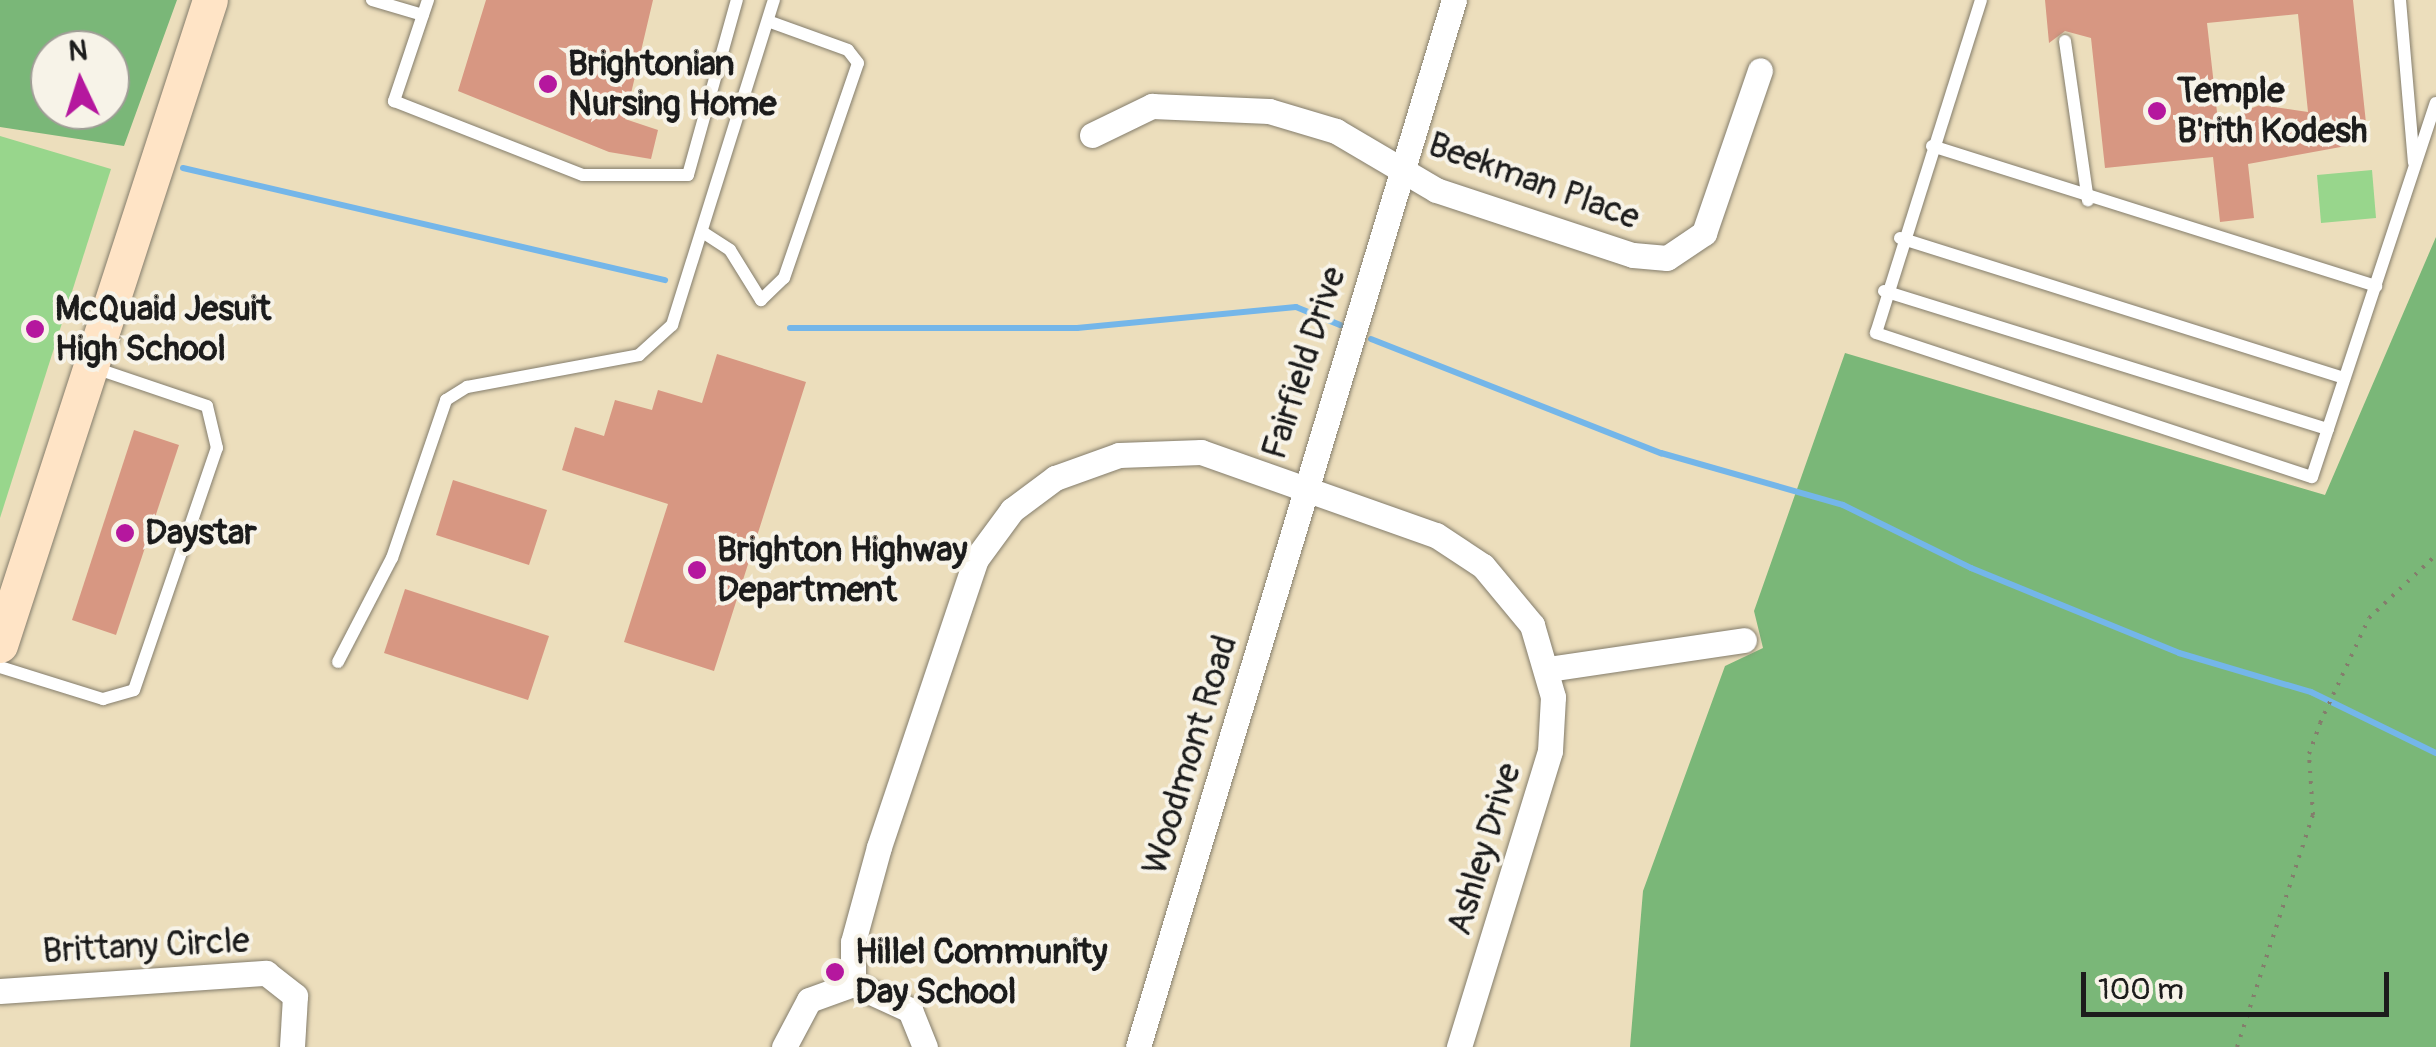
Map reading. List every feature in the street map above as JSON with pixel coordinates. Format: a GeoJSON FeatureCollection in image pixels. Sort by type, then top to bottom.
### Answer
{"type":"FeatureCollection","features":[{"type":"Feature","properties":{"kind":"street"},"geometry":{"type":"LineString","coordinates":[[0,645],[210,0]]}},
{"type":"Feature","properties":{"kind":"street","name":"Fairfield Drive"},"geometry":{"type":"LineString","coordinates":[[853,984],[863,904],[964,583],[1012,510],[1085,464],[1145,452],[1202,452],[1309,484],[1400,168],[1454,0]]}},
{"type":"Feature","properties":{"kind":"street","name":"Beekman Place"},"geometry":{"type":"LineString","coordinates":[[1400,168],[1472,202],[1667,258],[1704,233],[1760,70]]}},
{"type":"Feature","properties":{"kind":"street"},"geometry":{"type":"LineString","coordinates":[[1092,135],[1152,106],[1269,111],[1336,131],[1400,168]]}},
{"type":"Feature","properties":{"kind":"street","name":"Ashley Drive"},"geometry":{"type":"LineString","coordinates":[[1309,484],[1436,535],[1483,566],[1532,625],[1548,669],[1550,751],[1459,1047]]}},
{"type":"Feature","properties":{"kind":"street","name":"Woodmont Road"},"geometry":{"type":"LineString","coordinates":[[1138,1047],[1309,484]]}},
{"type":"Feature","properties":{"kind":"street"},"geometry":{"type":"LineString","coordinates":[[1548,669],[1744,640]]}},
{"type":"Feature","properties":{"kind":"street","name":"Brittany Circle"},"geometry":{"type":"LineString","coordinates":[[0,991],[266,973],[296,996],[292,1047]]}},
{"type":"Feature","properties":{"kind":"street"},"geometry":{"type":"LineString","coordinates":[[784,1047],[809,1000],[853,984],[894,996],[925,1047]]}},
{"type":"Feature","properties":{"kind":"lane"},"geometry":{"type":"LineString","coordinates":[[372,0],[423,15]]}},
{"type":"Feature","properties":{"kind":"lane"},"geometry":{"type":"LineString","coordinates":[[428,0],[394,100],[583,176],[688,175],[736,0]]}},
{"type":"Feature","properties":{"kind":"lane"},"geometry":{"type":"LineString","coordinates":[[338,662],[392,558],[446,400],[467,387],[639,355],[672,325],[774,0]]}},
{"type":"Feature","properties":{"kind":"lane"},"geometry":{"type":"LineString","coordinates":[[1981,0],[1900,238],[1876,333],[2312,477],[2436,102]]}},
{"type":"Feature","properties":{"kind":"lane"},"geometry":{"type":"LineString","coordinates":[[2400,0],[2414,170]]}},
{"type":"Feature","properties":{"kind":"lane"},"geometry":{"type":"LineString","coordinates":[[704,233],[730,250],[761,300],[784,278],[858,63],[848,50],[768,21]]}},
{"type":"Feature","properties":{"kind":"lane"},"geometry":{"type":"LineString","coordinates":[[2065,41],[2088,200]]}},
{"type":"Feature","properties":{"kind":"lane"},"geometry":{"type":"LineString","coordinates":[[1932,146],[2088,200],[2376,286]]}},
{"type":"Feature","properties":{"kind":"lane"},"geometry":{"type":"LineString","coordinates":[[1900,238],[2344,378]]}},
{"type":"Feature","properties":{"kind":"lane"},"geometry":{"type":"LineString","coordinates":[[1884,291],[2328,430]]}},
{"type":"Feature","properties":{"kind":"lane"},"geometry":{"type":"LineString","coordinates":[[0,667],[104,699],[134,690],[217,448],[207,406],[88,366]]}},
{"type":"Feature","properties":{"kind":"path"},"geometry":{"type":"LineString","coordinates":[[2237,1047],[2313,816],[2309,754],[2320,722],[2369,618],[2436,555]]}},
{"type":"Feature","properties":{"kind":"green space"},"geometry":{"type":"Polygon","coordinates":[[[0,0],[177,0],[130,129],[130,30],[30,30],[30,130],[130,130],[124,146],[0,127],[0,0]]]}},
{"type":"Feature","properties":{"kind":"green space"},"geometry":{"type":"Polygon","coordinates":[[[0,136],[111,169],[0,518],[0,136]]]}},
{"type":"Feature","properties":{"kind":"green space"},"geometry":{"type":"Polygon","coordinates":[[[2372,170],[2376,218],[2321,223],[2317,175],[2372,170]]]}},
{"type":"Feature","properties":{"kind":"green space"},"geometry":{"type":"Polygon","coordinates":[[[2436,237],[2436,1047],[1630,1047],[1643,891],[1725,666],[1763,648],[1754,611],[1845,353],[2325,495],[2436,237]]]}},
{"type":"Feature","properties":{"kind":"building","name":"Brightonian Nursing Home"},"geometry":{"type":"Polygon","coordinates":[[[486,0],[653,0],[625,119],[658,130],[651,159],[609,152],[458,91],[486,0]]]}},
{"type":"Feature","properties":{"kind":"building","name":"Temple B'rith Kodesh"},"geometry":{"type":"Polygon","coordinates":[[[2045,0],[2353,0],[2368,142],[2248,164],[2254,218],[2220,222],[2213,157],[2105,168],[2091,38],[2065,31],[2049,43],[2045,0]],[[2298,14],[2207,23],[2218,121],[2260,105],[2308,112],[2298,14]]]}},
{"type":"Feature","properties":{"kind":"building","name":"Brighton Highway Department"},"geometry":{"type":"Polygon","coordinates":[[[717,354],[806,382],[714,671],[624,642],[668,504],[562,470],[575,427],[604,436],[615,400],[652,410],[658,390],[702,403],[717,354]]]}},
{"type":"Feature","properties":{"kind":"building","name":"Daystar"},"geometry":{"type":"Polygon","coordinates":[[[134,430],[179,445],[116,635],[72,620],[134,430]]]}},
{"type":"Feature","properties":{"kind":"building"},"geometry":{"type":"Polygon","coordinates":[[[453,480],[547,510],[529,565],[436,535],[453,480]]]}},
{"type":"Feature","properties":{"kind":"building"},"geometry":{"type":"Polygon","coordinates":[[[405,589],[549,636],[528,700],[384,653],[405,589]]]}},
{"type":"Feature","properties":{"kind":"waterway"},"geometry":{"type":"LineString","coordinates":[[183,168],[665,280]]}},
{"type":"Feature","properties":{"kind":"waterway"},"geometry":{"type":"LineString","coordinates":[[790,328],[1077,328],[1296,307],[1340,325]]}},
{"type":"Feature","properties":{"kind":"waterway"},"geometry":{"type":"LineString","coordinates":[[1371,339],[1661,453],[1843,505],[1971,568],[2179,653],[2311,692],[2436,753]]}},
{"type":"Feature","properties":{"kind":"place","name":"Brightonian Nursing Home"},"geometry":{"type":"Point","coordinates":[548,84]}},
{"type":"Feature","properties":{"kind":"place","name":"Temple B'rith Kodesh"},"geometry":{"type":"Point","coordinates":[2157,111]}},
{"type":"Feature","properties":{"kind":"place","name":"McQuaid Jesuit High School"},"geometry":{"type":"Point","coordinates":[35,329]}},
{"type":"Feature","properties":{"kind":"place","name":"Daystar"},"geometry":{"type":"Point","coordinates":[125,533]}},
{"type":"Feature","properties":{"kind":"place","name":"Brighton Highway Department"},"geometry":{"type":"Point","coordinates":[697,570]}},
{"type":"Feature","properties":{"kind":"place","name":"Hillel Community Day School"},"geometry":{"type":"Point","coordinates":[835,972]}}]}
